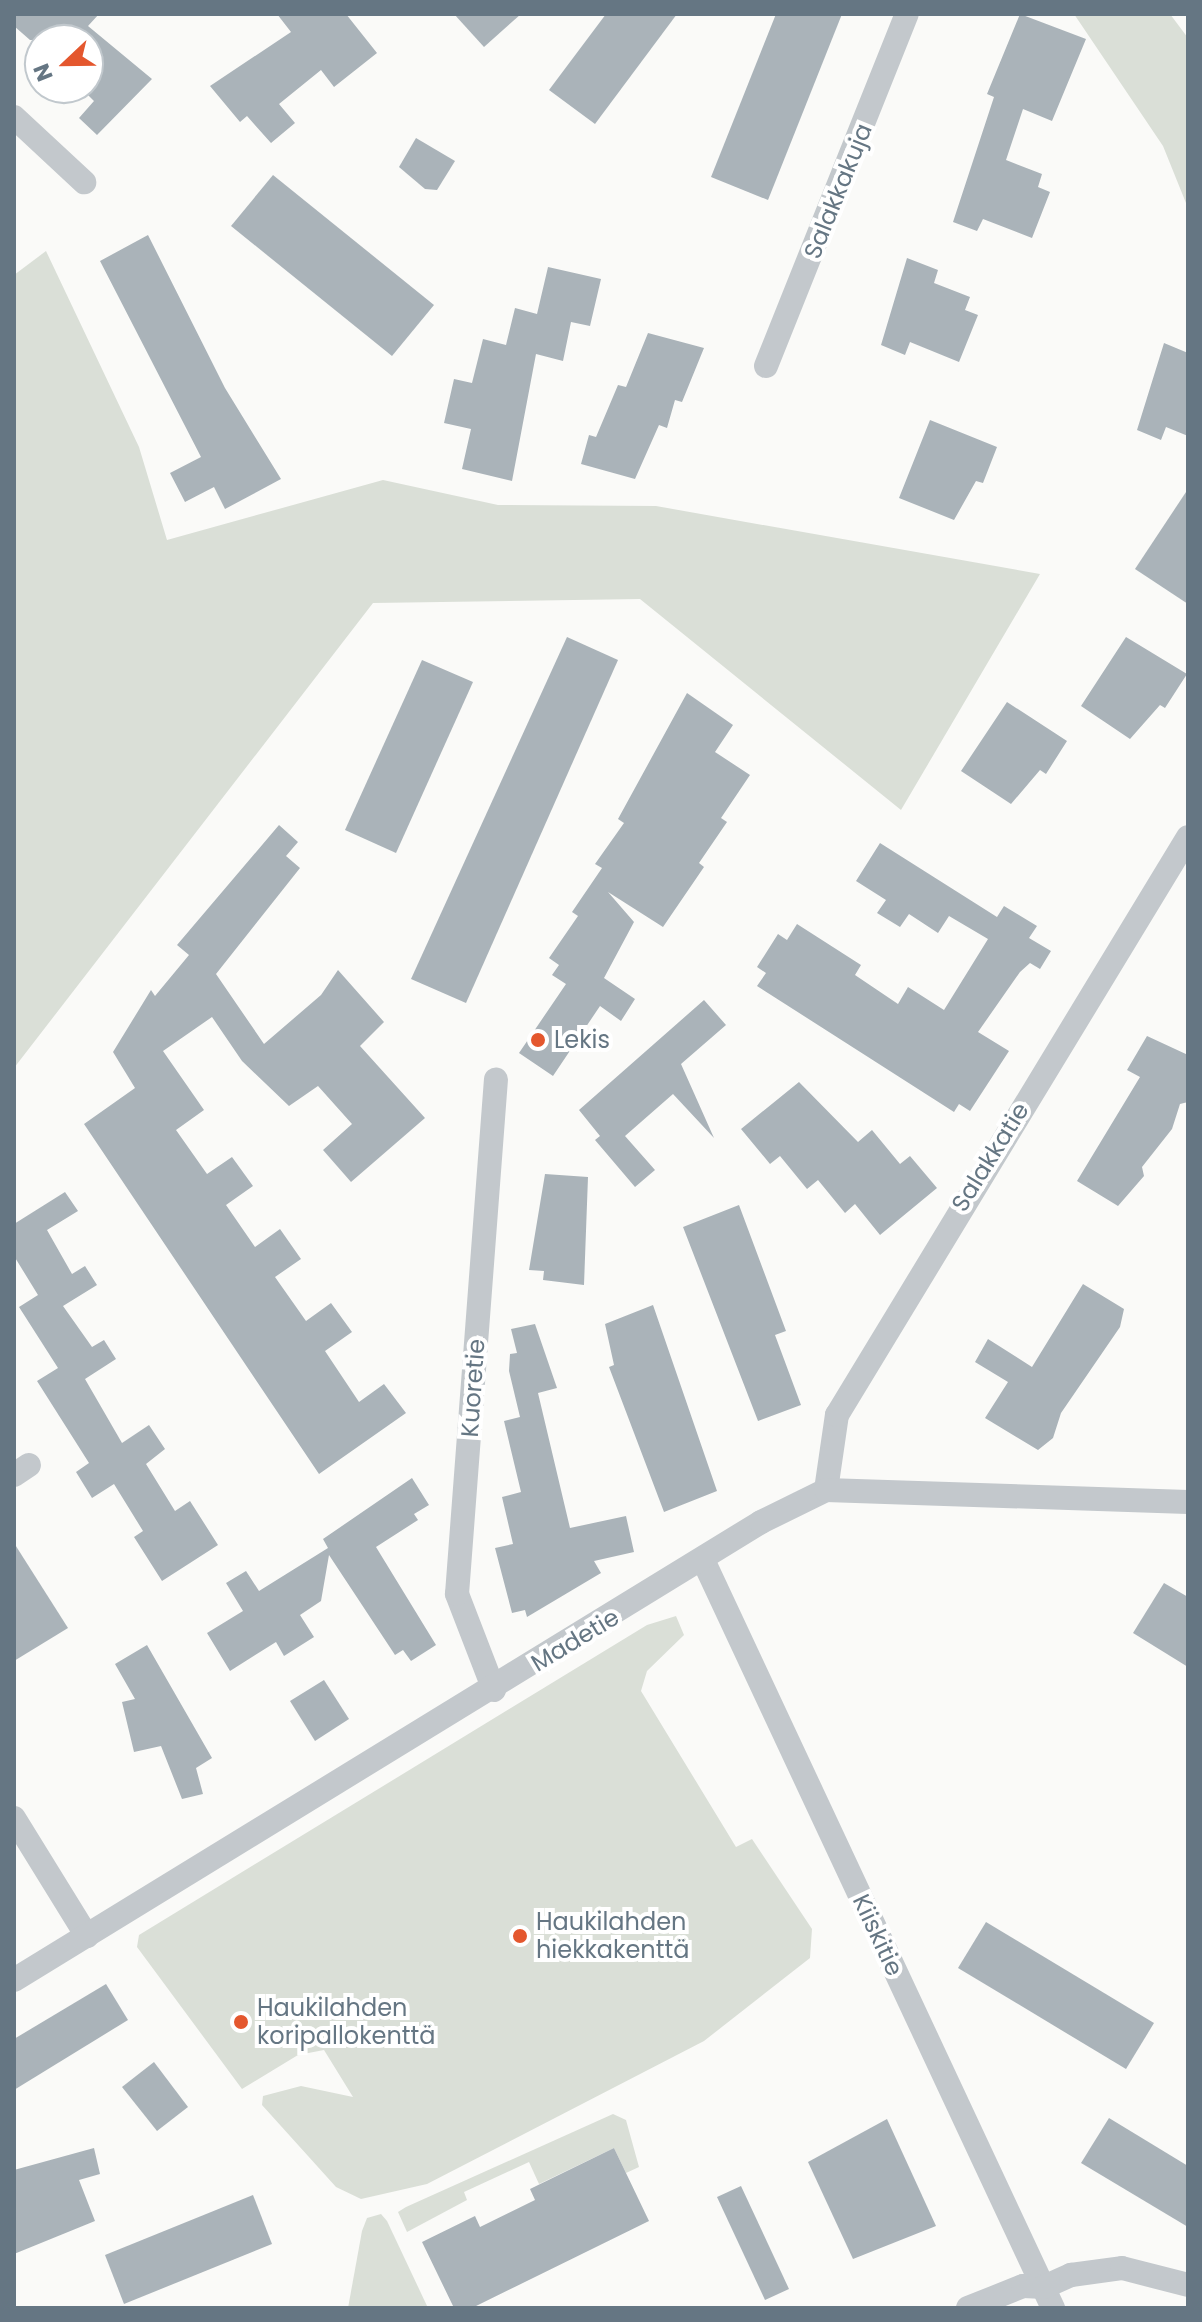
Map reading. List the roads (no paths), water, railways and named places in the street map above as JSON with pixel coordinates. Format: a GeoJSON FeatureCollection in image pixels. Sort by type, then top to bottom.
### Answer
{"type":"FeatureCollection","features":[{"type":"Feature","properties":{"kind":"street","name":"Salakkakuja"},"geometry":{"type":"LineString","coordinates":[[766,366],[907,14]]}},
{"type":"Feature","properties":{"kind":"street"},"geometry":{"type":"LineString","coordinates":[[14,117],[84,182]]}},
{"type":"Feature","properties":{"kind":"street","name":"Salakkatie"},"geometry":{"type":"LineString","coordinates":[[826,1490],[837,1415],[1188,837]]}},
{"type":"Feature","properties":{"kind":"street","name":"Kuoretie"},"geometry":{"type":"LineString","coordinates":[[494,1690],[457,1594],[496,1079]]}},
{"type":"Feature","properties":{"kind":"street","name":"Madetie"},"geometry":{"type":"LineString","coordinates":[[14,1980],[704,1562],[761,1522],[826,1490],[1188,1502]]}},
{"type":"Feature","properties":{"kind":"street","name":"Kiiskitie"},"geometry":{"type":"LineString","coordinates":[[704,1562],[1048,2298]]}},
{"type":"Feature","properties":{"kind":"street"},"geometry":{"type":"LineString","coordinates":[[14,1818],[87,1936]]}},
{"type":"Feature","properties":{"kind":"street"},"geometry":{"type":"LineString","coordinates":[[968,2308],[1023,2286],[1048,2298],[1071,2275],[1122,2268],[1152,2271],[1188,2285]]}},
{"type":"Feature","properties":{"kind":"place","name":"Lekis"},"geometry":{"type":"Point","coordinates":[538,1040]}},
{"type":"Feature","properties":{"kind":"place","name":"Haukilahden hiekkakenttä"},"geometry":{"type":"Point","coordinates":[520,1936]}},
{"type":"Feature","properties":{"kind":"place","name":"Haukilahden koripallokenttä"},"geometry":{"type":"Point","coordinates":[241,2022]}}]}
